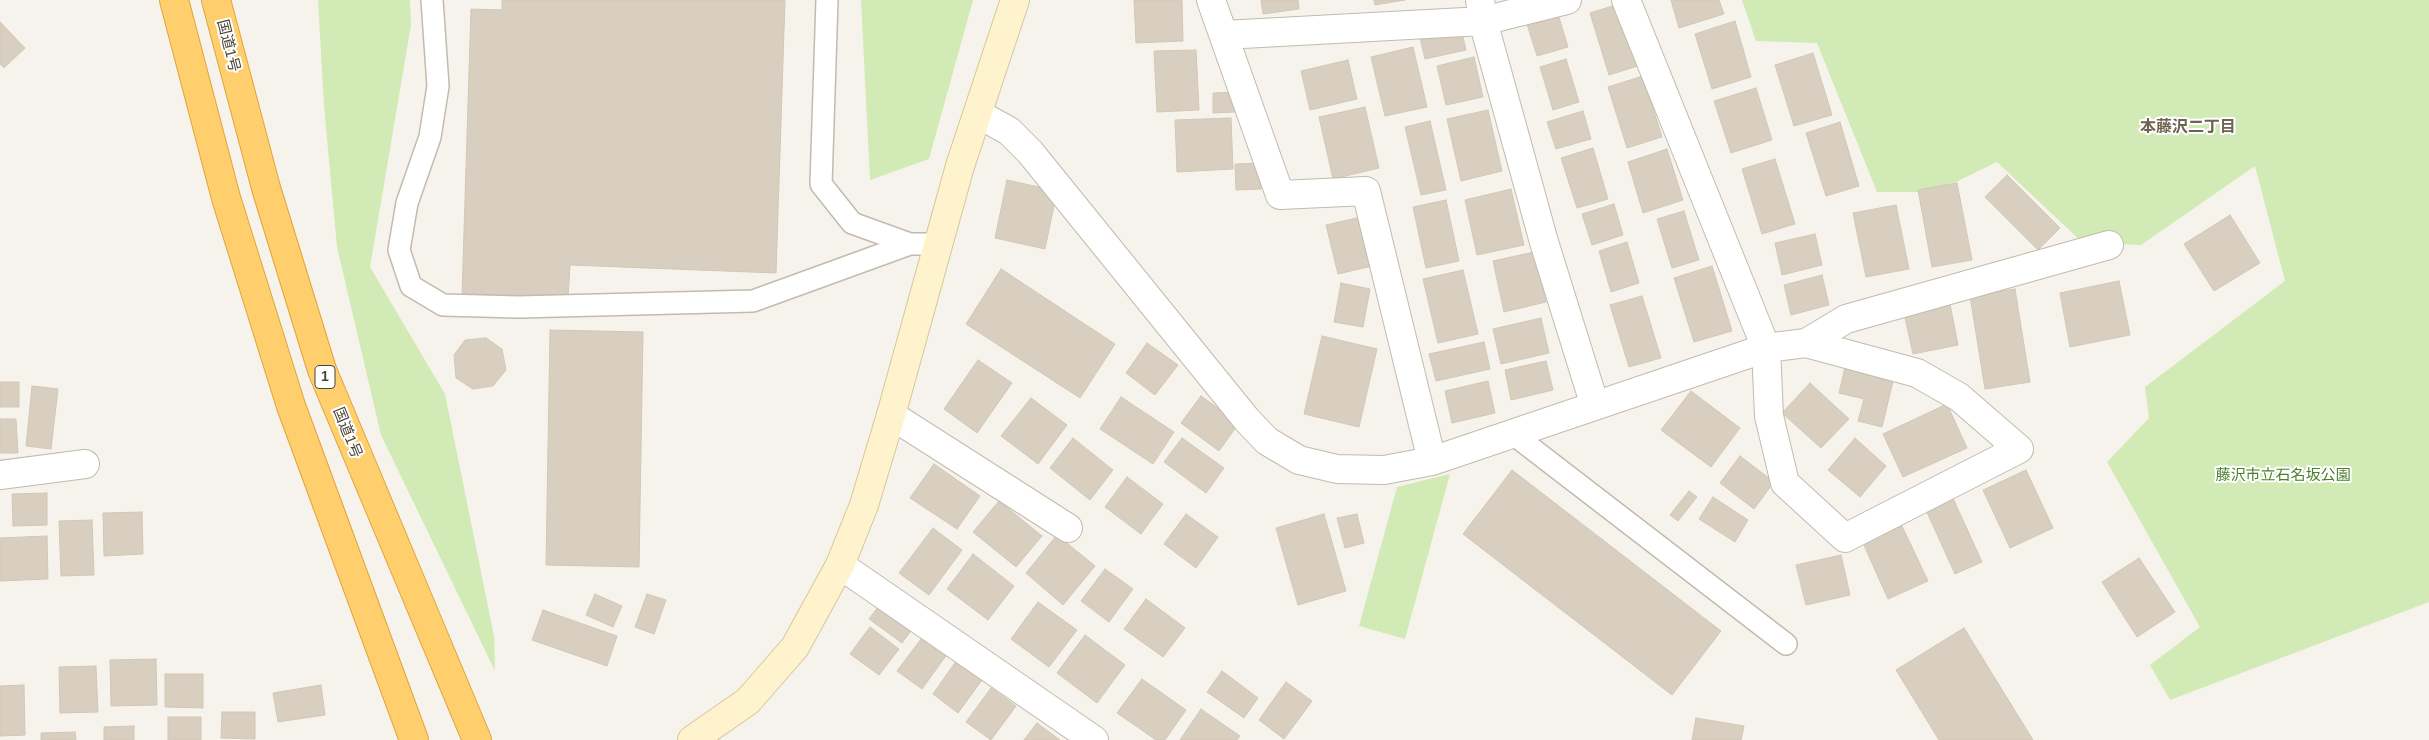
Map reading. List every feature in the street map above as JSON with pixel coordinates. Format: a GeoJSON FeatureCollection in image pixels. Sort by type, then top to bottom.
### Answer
{"type":"FeatureCollection","features":[{"type":"Feature","properties":{"kind":"highway"},"geometry":{"type":"LineString","coordinates":[[174,0],[226,198],[291,406],[414,740]]}},
{"type":"Feature","properties":{"kind":"highway","name":"国道1号"},"geometry":{"type":"LineString","coordinates":[[216,0],[266,188],[322,370],[476,740]]}},
{"type":"Feature","properties":{"kind":"street"},"geometry":{"type":"LineString","coordinates":[[692,740],[748,701],[795,647],[840,565],[864,505],[892,414],[938,244],[1015,0]]}},
{"type":"Feature","properties":{"kind":"street"},"geometry":{"type":"LineString","coordinates":[[1211,0],[1280,195],[1366,191],[1432,461]]}},
{"type":"Feature","properties":{"kind":"street"},"geometry":{"type":"LineString","coordinates":[[1224,35],[1567,0]]}},
{"type":"Feature","properties":{"kind":"street"},"geometry":{"type":"LineString","coordinates":[[978,114],[1009,131],[1030,152],[1247,420],[1267,441],[1299,460],[1337,469],[1384,470],[1432,461],[1766,348],[1806,343],[1917,373],[1959,398],[2019,449],[1845,538],[1786,483],[1769,416],[1766,348],[1626,0]]}},
{"type":"Feature","properties":{"kind":"street"},"geometry":{"type":"LineString","coordinates":[[1482,10],[1544,242],[1595,406]]}},
{"type":"Feature","properties":{"kind":"street"},"geometry":{"type":"LineString","coordinates":[[1806,343],[1846,318],[2109,246]]}},
{"type":"Feature","properties":{"kind":"street"},"geometry":{"type":"LineString","coordinates":[[892,414],[1068,528]]}},
{"type":"Feature","properties":{"kind":"street"},"geometry":{"type":"LineString","coordinates":[[0,475],[85,464]]}},
{"type":"Feature","properties":{"kind":"street"},"geometry":{"type":"LineString","coordinates":[[840,565],[1094,740]]}},
{"type":"Feature","properties":{"kind":"lane"},"geometry":{"type":"LineString","coordinates":[[432,0],[438,86],[430,137],[408,203],[399,250],[410,286],[443,305],[519,307],[753,301],[910,244]]}},
{"type":"Feature","properties":{"kind":"lane"},"geometry":{"type":"LineString","coordinates":[[827,0],[821,184],[852,223],[910,244],[938,244]]}},
{"type":"Feature","properties":{"kind":"lane"},"geometry":{"type":"LineString","coordinates":[[1513,434],[1786,644]]}},
{"type":"Feature","properties":{"kind":"green space"},"geometry":{"type":"Polygon","coordinates":[[[318,0],[410,0],[411,25],[370,267],[445,394],[494,636],[495,671],[381,435],[337,247],[324,106],[318,0]]]}},
{"type":"Feature","properties":{"kind":"green space"},"geometry":{"type":"Polygon","coordinates":[[[861,0],[973,0],[929,159],[870,180],[861,0]]]}},
{"type":"Feature","properties":{"kind":"green space","name":"藤沢市立石名坂公園"},"geometry":{"type":"Polygon","coordinates":[[[1742,0],[2429,0],[2429,602],[2170,700],[2150,665],[2200,627],[2107,462],[2149,418],[2145,387],[2285,281],[2255,166],[2141,245],[2083,243],[1997,162],[1935,192],[1877,192],[1817,43],[1756,41],[1742,0]]]}},
{"type":"Feature","properties":{"kind":"green space"},"geometry":{"type":"Polygon","coordinates":[[[1450,474],[1405,639],[1359,626],[1397,487],[1450,474]]]}},
{"type":"Feature","properties":{"kind":"building"},"geometry":{"type":"Polygon","coordinates":[[[502,0],[785,0],[776,273],[570,265],[568,298],[462,295],[471,9],[502,10],[502,0]]]}},
{"type":"Feature","properties":{"kind":"building"},"geometry":{"type":"Polygon","coordinates":[[[1134,0],[1182,0],[1183,41],[1136,43],[1134,0]]]}},
{"type":"Feature","properties":{"kind":"building"},"geometry":{"type":"Polygon","coordinates":[[[1261,0],[1298,0],[1299,9],[1263,14],[1261,0]]]}},
{"type":"Feature","properties":{"kind":"building"},"geometry":{"type":"Polygon","coordinates":[[[1374,0],[1405,0],[1375,5],[1374,0]]]}},
{"type":"Feature","properties":{"kind":"building"},"geometry":{"type":"Polygon","coordinates":[[[1671,0],[1719,0],[1724,14],[1679,28],[1671,0]]]}},
{"type":"Feature","properties":{"kind":"building"},"geometry":{"type":"Polygon","coordinates":[[[1619,4],[1638,66],[1609,75],[1590,13],[1619,4]]]}},
{"type":"Feature","properties":{"kind":"building"},"geometry":{"type":"Polygon","coordinates":[[[1558,14],[1568,47],[1537,56],[1527,24],[1558,14]]]}},
{"type":"Feature","properties":{"kind":"building"},"geometry":{"type":"Polygon","coordinates":[[[1735,21],[1751,77],[1712,89],[1695,34],[1735,21]]]}},
{"type":"Feature","properties":{"kind":"building"},"geometry":{"type":"Polygon","coordinates":[[[0,22],[25,48],[4,68],[0,64],[0,22]]]}},
{"type":"Feature","properties":{"kind":"building"},"geometry":{"type":"Polygon","coordinates":[[[1461,28],[1466,50],[1425,59],[1420,38],[1461,28]]]}},
{"type":"Feature","properties":{"kind":"building"},"geometry":{"type":"Polygon","coordinates":[[[1413,47],[1427,107],[1385,116],[1371,57],[1413,47]]]}},
{"type":"Feature","properties":{"kind":"building"},"geometry":{"type":"Polygon","coordinates":[[[1196,50],[1199,110],[1157,112],[1154,51],[1196,50]]]}},
{"type":"Feature","properties":{"kind":"building"},"geometry":{"type":"Polygon","coordinates":[[[1813,53],[1832,115],[1794,126],[1775,65],[1813,53]]]}},
{"type":"Feature","properties":{"kind":"building"},"geometry":{"type":"Polygon","coordinates":[[[1474,57],[1483,97],[1446,105],[1437,66],[1474,57]]]}},
{"type":"Feature","properties":{"kind":"building"},"geometry":{"type":"Polygon","coordinates":[[[1566,59],[1579,102],[1553,110],[1540,67],[1566,59]]]}},
{"type":"Feature","properties":{"kind":"building"},"geometry":{"type":"Polygon","coordinates":[[[1348,60],[1357,99],[1310,110],[1301,71],[1348,60]]]}},
{"type":"Feature","properties":{"kind":"building"},"geometry":{"type":"Polygon","coordinates":[[[1643,76],[1662,137],[1627,148],[1608,87],[1643,76]]]}},
{"type":"Feature","properties":{"kind":"building"},"geometry":{"type":"Polygon","coordinates":[[[1756,88],[1772,140],[1731,153],[1714,101],[1756,88]]]}},
{"type":"Feature","properties":{"kind":"building"},"geometry":{"type":"Polygon","coordinates":[[[1234,92],[1235,112],[1213,113],[1213,93],[1234,92]]]}},
{"type":"Feature","properties":{"kind":"building"},"geometry":{"type":"Polygon","coordinates":[[[1365,107],[1379,168],[1333,179],[1319,117],[1365,107]]]}},
{"type":"Feature","properties":{"kind":"building"},"geometry":{"type":"Polygon","coordinates":[[[1488,110],[1502,171],[1461,181],[1447,119],[1488,110]]]}},
{"type":"Feature","properties":{"kind":"building"},"geometry":{"type":"Polygon","coordinates":[[[1583,111],[1591,139],[1556,149],[1547,122],[1583,111]]]}},
{"type":"Feature","properties":{"kind":"building"},"geometry":{"type":"Polygon","coordinates":[[[1231,118],[1233,169],[1177,172],[1175,120],[1231,118]]]}},
{"type":"Feature","properties":{"kind":"building"},"geometry":{"type":"Polygon","coordinates":[[[1430,121],[1446,190],[1421,195],[1405,127],[1430,121]]]}},
{"type":"Feature","properties":{"kind":"building"},"geometry":{"type":"Polygon","coordinates":[[[1840,122],[1859,186],[1826,196],[1806,133],[1840,122]]]}},
{"type":"Feature","properties":{"kind":"building"},"geometry":{"type":"Polygon","coordinates":[[[1593,148],[1608,199],[1577,208],[1561,158],[1593,148]]]}},
{"type":"Feature","properties":{"kind":"building"},"geometry":{"type":"Polygon","coordinates":[[[1667,149],[1683,200],[1643,213],[1628,162],[1667,149]]]}},
{"type":"Feature","properties":{"kind":"building"},"geometry":{"type":"Polygon","coordinates":[[[1775,159],[1795,224],[1762,234],[1742,169],[1775,159]]]}},
{"type":"Feature","properties":{"kind":"building"},"geometry":{"type":"Polygon","coordinates":[[[1260,163],[1261,189],[1236,190],[1235,164],[1260,163]]]}},
{"type":"Feature","properties":{"kind":"building"},"geometry":{"type":"Polygon","coordinates":[[[2007,175],[2060,228],[2038,250],[1985,197],[2007,175]]]}},
{"type":"Feature","properties":{"kind":"building"},"geometry":{"type":"Polygon","coordinates":[[[1007,180],[1057,191],[1045,249],[995,238],[1007,180]]]}},
{"type":"Feature","properties":{"kind":"building"},"geometry":{"type":"Polygon","coordinates":[[[1957,183],[1972,260],[1932,267],[1918,190],[1957,183]]]}},
{"type":"Feature","properties":{"kind":"building"},"geometry":{"type":"Polygon","coordinates":[[[1511,189],[1524,245],[1477,255],[1465,200],[1511,189]]]}},
{"type":"Feature","properties":{"kind":"building"},"geometry":{"type":"Polygon","coordinates":[[[1446,200],[1459,261],[1426,268],[1413,207],[1446,200]]]}},
{"type":"Feature","properties":{"kind":"building"},"geometry":{"type":"Polygon","coordinates":[[[1614,204],[1623,235],[1592,245],[1582,214],[1614,204]]]}},
{"type":"Feature","properties":{"kind":"building"},"geometry":{"type":"Polygon","coordinates":[[[1896,205],[1909,269],[1866,277],[1853,213],[1896,205]]]}},
{"type":"Feature","properties":{"kind":"building"},"geometry":{"type":"Polygon","coordinates":[[[1684,211],[1699,260],[1672,268],[1657,219],[1684,211]]]}},
{"type":"Feature","properties":{"kind":"building"},"geometry":{"type":"Polygon","coordinates":[[[2230,215],[2260,263],[2214,291],[2184,244],[2230,215]]]}},
{"type":"Feature","properties":{"kind":"building"},"geometry":{"type":"Polygon","coordinates":[[[1361,217],[1372,266],[1338,274],[1326,225],[1361,217]]]}},
{"type":"Feature","properties":{"kind":"building"},"geometry":{"type":"Polygon","coordinates":[[[1815,234],[1822,265],[1782,275],[1775,243],[1815,234]]]}},
{"type":"Feature","properties":{"kind":"building"},"geometry":{"type":"Polygon","coordinates":[[[1627,242],[1639,283],[1611,292],[1599,251],[1627,242]]]}},
{"type":"Feature","properties":{"kind":"building"},"geometry":{"type":"Polygon","coordinates":[[[1534,252],[1546,302],[1504,312],[1493,261],[1534,252]]]}},
{"type":"Feature","properties":{"kind":"building"},"geometry":{"type":"Polygon","coordinates":[[[1712,266],[1732,331],[1694,342],[1674,278],[1712,266]]]}},
{"type":"Feature","properties":{"kind":"building"},"geometry":{"type":"Polygon","coordinates":[[[1001,269],[1115,344],[1080,398],[966,324],[1001,269]]]}},
{"type":"Feature","properties":{"kind":"building"},"geometry":{"type":"Polygon","coordinates":[[[1463,270],[1478,334],[1438,343],[1423,279],[1463,270]]]}},
{"type":"Feature","properties":{"kind":"building"},"geometry":{"type":"Polygon","coordinates":[[[1822,275],[1829,305],[1791,315],[1784,285],[1822,275]]]}},
{"type":"Feature","properties":{"kind":"building"},"geometry":{"type":"Polygon","coordinates":[[[2119,281],[2130,335],[2070,347],[2060,293],[2119,281]]]}},
{"type":"Feature","properties":{"kind":"building"},"geometry":{"type":"Polygon","coordinates":[[[1341,283],[1370,289],[1363,327],[1334,322],[1341,283]]]}},
{"type":"Feature","properties":{"kind":"building"},"geometry":{"type":"Polygon","coordinates":[[[2015,289],[2030,382],[1985,389],[1970,296],[2015,289]]]}},
{"type":"Feature","properties":{"kind":"building"},"geometry":{"type":"Polygon","coordinates":[[[1642,296],[1661,358],[1629,367],[1610,305],[1642,296]]]}},
{"type":"Feature","properties":{"kind":"building"},"geometry":{"type":"Polygon","coordinates":[[[1950,304],[1958,345],[1913,354],[1904,313],[1950,304]]]}},
{"type":"Feature","properties":{"kind":"building"},"geometry":{"type":"Polygon","coordinates":[[[1541,318],[1549,353],[1501,364],[1493,329],[1541,318]]]}},
{"type":"Feature","properties":{"kind":"building"},"geometry":{"type":"Polygon","coordinates":[[[550,330],[643,332],[639,567],[546,565],[550,330]]]}},
{"type":"Feature","properties":{"kind":"building"},"geometry":{"type":"Polygon","coordinates":[[[1322,336],[1377,349],[1359,427],[1304,414],[1322,336]]]}},
{"type":"Feature","properties":{"kind":"building"},"geometry":{"type":"Polygon","coordinates":[[[486,338],[502,349],[506,370],[493,386],[473,389],[456,378],[454,355],[465,340],[486,338]]]}},
{"type":"Feature","properties":{"kind":"building"},"geometry":{"type":"Polygon","coordinates":[[[1484,342],[1490,369],[1436,381],[1429,354],[1484,342]]]}},
{"type":"Feature","properties":{"kind":"building"},"geometry":{"type":"Polygon","coordinates":[[[1147,343],[1178,365],[1155,395],[1126,373],[1147,343]]]}},
{"type":"Feature","properties":{"kind":"building"},"geometry":{"type":"Polygon","coordinates":[[[978,360],[1012,383],[977,433],[944,409],[978,360]]]}},
{"type":"Feature","properties":{"kind":"building"},"geometry":{"type":"Polygon","coordinates":[[[1546,361],[1553,390],[1511,400],[1505,370],[1546,361]]]}},
{"type":"Feature","properties":{"kind":"building"},"geometry":{"type":"Polygon","coordinates":[[[1845,367],[1895,373],[1882,427],[1858,421],[1864,399],[1839,393],[1845,367]]]}},
{"type":"Feature","properties":{"kind":"building"},"geometry":{"type":"Polygon","coordinates":[[[1488,381],[1495,413],[1452,423],[1445,391],[1488,381]]]}},
{"type":"Feature","properties":{"kind":"building"},"geometry":{"type":"Polygon","coordinates":[[[0,382],[19,382],[19,407],[0,407],[0,382]]]}},
{"type":"Feature","properties":{"kind":"building"},"geometry":{"type":"Polygon","coordinates":[[[1810,383],[1849,419],[1821,448],[1782,413],[1810,383]]]}},
{"type":"Feature","properties":{"kind":"building"},"geometry":{"type":"Polygon","coordinates":[[[32,386],[58,389],[51,449],[26,446],[32,386]]]}},
{"type":"Feature","properties":{"kind":"building"},"geometry":{"type":"Polygon","coordinates":[[[1691,391],[1740,428],[1711,467],[1661,430],[1691,391]]]}},
{"type":"Feature","properties":{"kind":"building"},"geometry":{"type":"Polygon","coordinates":[[[1201,396],[1239,423],[1219,451],[1181,423],[1201,396]]]}},
{"type":"Feature","properties":{"kind":"building"},"geometry":{"type":"Polygon","coordinates":[[[1121,397],[1174,432],[1153,464],[1100,429],[1121,397]]]}},
{"type":"Feature","properties":{"kind":"building"},"geometry":{"type":"Polygon","coordinates":[[[1031,398],[1067,425],[1038,464],[1001,436],[1031,398]]]}},
{"type":"Feature","properties":{"kind":"building"},"geometry":{"type":"Polygon","coordinates":[[[1947,404],[1967,448],[1903,477],[1883,434],[1947,404]]]}},
{"type":"Feature","properties":{"kind":"building"},"geometry":{"type":"Polygon","coordinates":[[[0,419],[16,419],[18,453],[0,453],[0,419]]]}},
{"type":"Feature","properties":{"kind":"building"},"geometry":{"type":"Polygon","coordinates":[[[1073,438],[1113,470],[1090,500],[1050,468],[1073,438]]]}},
{"type":"Feature","properties":{"kind":"building"},"geometry":{"type":"Polygon","coordinates":[[[1182,438],[1224,468],[1206,493],[1164,462],[1182,438]]]}},
{"type":"Feature","properties":{"kind":"building"},"geometry":{"type":"Polygon","coordinates":[[[1855,438],[1886,466],[1860,497],[1828,470],[1855,438]]]}},
{"type":"Feature","properties":{"kind":"building"},"geometry":{"type":"Polygon","coordinates":[[[1740,456],[1774,482],[1754,509],[1720,483],[1740,456]]]}},
{"type":"Feature","properties":{"kind":"building"},"geometry":{"type":"Polygon","coordinates":[[[934,464],[980,496],[957,529],[910,498],[934,464]]]}},
{"type":"Feature","properties":{"kind":"building"},"geometry":{"type":"Polygon","coordinates":[[[1512,470],[1721,631],[1672,695],[1463,534],[1512,470]]]}},
{"type":"Feature","properties":{"kind":"building"},"geometry":{"type":"Polygon","coordinates":[[[2026,470],[2053,528],[2010,548],[1983,490],[2026,470]]]}},
{"type":"Feature","properties":{"kind":"building"},"geometry":{"type":"Polygon","coordinates":[[[1127,477],[1163,504],[1141,534],[1105,507],[1127,477]]]}},
{"type":"Feature","properties":{"kind":"building"},"geometry":{"type":"Polygon","coordinates":[[[1689,491],[1697,497],[1678,521],[1670,515],[1689,491]]]}},
{"type":"Feature","properties":{"kind":"building"},"geometry":{"type":"Polygon","coordinates":[[[47,493],[47,525],[13,526],[12,494],[47,493]]]}},
{"type":"Feature","properties":{"kind":"building"},"geometry":{"type":"Polygon","coordinates":[[[1952,496],[1982,562],[1955,574],[1925,508],[1952,496]]]}},
{"type":"Feature","properties":{"kind":"building"},"geometry":{"type":"Polygon","coordinates":[[[1713,497],[1748,520],[1735,542],[1699,519],[1713,497]]]}},
{"type":"Feature","properties":{"kind":"building"},"geometry":{"type":"Polygon","coordinates":[[[999,501],[1042,536],[1016,567],[973,532],[999,501]]]}},
{"type":"Feature","properties":{"kind":"building"},"geometry":{"type":"Polygon","coordinates":[[[142,512],[143,554],[104,556],[103,513],[142,512]]]}},
{"type":"Feature","properties":{"kind":"building"},"geometry":{"type":"Polygon","coordinates":[[[1186,514],[1218,537],[1196,568],[1164,544],[1186,514]]]}},
{"type":"Feature","properties":{"kind":"building"},"geometry":{"type":"Polygon","coordinates":[[[1324,514],[1346,591],[1298,605],[1276,528],[1324,514]]]}},
{"type":"Feature","properties":{"kind":"building"},"geometry":{"type":"Polygon","coordinates":[[[1357,514],[1364,543],[1345,548],[1337,518],[1357,514]]]}},
{"type":"Feature","properties":{"kind":"building"},"geometry":{"type":"Polygon","coordinates":[[[92,520],[94,575],[61,576],[59,521],[92,520]]]}},
{"type":"Feature","properties":{"kind":"building"},"geometry":{"type":"Polygon","coordinates":[[[1902,526],[1928,581],[1888,599],[1863,543],[1902,526]]]}},
{"type":"Feature","properties":{"kind":"building"},"geometry":{"type":"Polygon","coordinates":[[[933,528],[962,550],[929,595],[899,573],[933,528]]]}},
{"type":"Feature","properties":{"kind":"building"},"geometry":{"type":"Polygon","coordinates":[[[1057,535],[1095,566],[1063,605],[1026,573],[1057,535]]]}},
{"type":"Feature","properties":{"kind":"building"},"geometry":{"type":"Polygon","coordinates":[[[47,536],[48,579],[0,581],[0,538],[47,536]]]}},
{"type":"Feature","properties":{"kind":"building"},"geometry":{"type":"Polygon","coordinates":[[[973,554],[1014,586],[988,620],[947,589],[973,554]]]}},
{"type":"Feature","properties":{"kind":"building"},"geometry":{"type":"Polygon","coordinates":[[[1841,555],[1850,595],[1806,605],[1796,565],[1841,555]]]}},
{"type":"Feature","properties":{"kind":"building"},"geometry":{"type":"Polygon","coordinates":[[[2139,558],[2175,612],[2137,637],[2102,582],[2139,558]]]}},
{"type":"Feature","properties":{"kind":"building"},"geometry":{"type":"Polygon","coordinates":[[[1105,569],[1133,589],[1109,622],[1081,601],[1105,569]]]}},
{"type":"Feature","properties":{"kind":"building"},"geometry":{"type":"Polygon","coordinates":[[[595,594],[622,606],[613,627],[586,615],[595,594]]]}},
{"type":"Feature","properties":{"kind":"building"},"geometry":{"type":"Polygon","coordinates":[[[647,594],[666,600],[654,634],[635,627],[647,594]]]}},
{"type":"Feature","properties":{"kind":"building"},"geometry":{"type":"Polygon","coordinates":[[[884,599],[917,623],[902,643],[869,619],[884,599]]]}},
{"type":"Feature","properties":{"kind":"building"},"geometry":{"type":"Polygon","coordinates":[[[1146,599],[1185,628],[1163,657],[1124,629],[1146,599]]]}},
{"type":"Feature","properties":{"kind":"building"},"geometry":{"type":"Polygon","coordinates":[[[1038,602],[1077,630],[1049,667],[1011,639],[1038,602]]]}},
{"type":"Feature","properties":{"kind":"building"},"geometry":{"type":"Polygon","coordinates":[[[543,610],[617,636],[607,666],[532,640],[543,610]]]}},
{"type":"Feature","properties":{"kind":"building"},"geometry":{"type":"Polygon","coordinates":[[[870,627],[899,649],[879,675],[850,654],[870,627]]]}},
{"type":"Feature","properties":{"kind":"building"},"geometry":{"type":"Polygon","coordinates":[[[1964,628],[2033,740],[1939,740],[1896,670],[1964,628]]]}},
{"type":"Feature","properties":{"kind":"building"},"geometry":{"type":"Polygon","coordinates":[[[924,635],[948,653],[922,689],[897,671],[924,635]]]}},
{"type":"Feature","properties":{"kind":"building"},"geometry":{"type":"Polygon","coordinates":[[[1085,635],[1125,665],[1097,703],[1057,673],[1085,635]]]}},
{"type":"Feature","properties":{"kind":"building"},"geometry":{"type":"Polygon","coordinates":[[[959,657],[985,676],[958,713],[933,694],[959,657]]]}},
{"type":"Feature","properties":{"kind":"building"},"geometry":{"type":"Polygon","coordinates":[[[156,659],[157,705],[111,706],[110,660],[156,659]]]}},
{"type":"Feature","properties":{"kind":"building"},"geometry":{"type":"Polygon","coordinates":[[[96,666],[98,712],[60,713],[59,667],[96,666]]]}},
{"type":"Feature","properties":{"kind":"building"},"geometry":{"type":"Polygon","coordinates":[[[1222,671],[1258,698],[1244,718],[1207,692],[1222,671]]]}},
{"type":"Feature","properties":{"kind":"building"},"geometry":{"type":"Polygon","coordinates":[[[165,674],[203,674],[203,708],[165,707],[165,674]]]}},
{"type":"Feature","properties":{"kind":"building"},"geometry":{"type":"Polygon","coordinates":[[[1142,679],[1186,710],[1165,740],[1156,740],[1117,713],[1142,679]]]}},
{"type":"Feature","properties":{"kind":"building"},"geometry":{"type":"Polygon","coordinates":[[[1286,682],[1312,701],[1284,739],[1259,720],[1286,682]]]}},
{"type":"Feature","properties":{"kind":"building"},"geometry":{"type":"Polygon","coordinates":[[[24,685],[25,735],[0,736],[0,686],[24,685]]]}},
{"type":"Feature","properties":{"kind":"building"},"geometry":{"type":"Polygon","coordinates":[[[321,685],[325,715],[278,722],[273,693],[321,685]]]}},
{"type":"Feature","properties":{"kind":"building"},"geometry":{"type":"Polygon","coordinates":[[[991,688],[1016,706],[991,740],[966,722],[991,688]]]}},
{"type":"Feature","properties":{"kind":"building"},"geometry":{"type":"Polygon","coordinates":[[[1201,709],[1240,736],[1237,740],[1180,740],[1201,709]]]}},
{"type":"Feature","properties":{"kind":"building"},"geometry":{"type":"Polygon","coordinates":[[[222,712],[255,712],[255,739],[221,738],[222,712]]]}},
{"type":"Feature","properties":{"kind":"building"},"geometry":{"type":"Polygon","coordinates":[[[168,717],[201,717],[201,740],[168,740],[168,717]]]}},
{"type":"Feature","properties":{"kind":"building"},"geometry":{"type":"Polygon","coordinates":[[[1696,718],[1744,726],[1741,740],[1692,740],[1696,718]]]}},
{"type":"Feature","properties":{"kind":"building"},"geometry":{"type":"Polygon","coordinates":[[[1037,723],[1060,740],[1024,740],[1037,723]]]}},
{"type":"Feature","properties":{"kind":"building"},"geometry":{"type":"Polygon","coordinates":[[[134,726],[134,740],[104,740],[104,727],[134,726]]]}},
{"type":"Feature","properties":{"kind":"building"},"geometry":{"type":"Polygon","coordinates":[[[75,732],[76,740],[41,740],[41,733],[75,732]]]}},
{"type":"Feature","properties":{"kind":"district","name":"本藤沢二丁目"},"geometry":{"type":"Point","coordinates":[2188,128]}}]}
